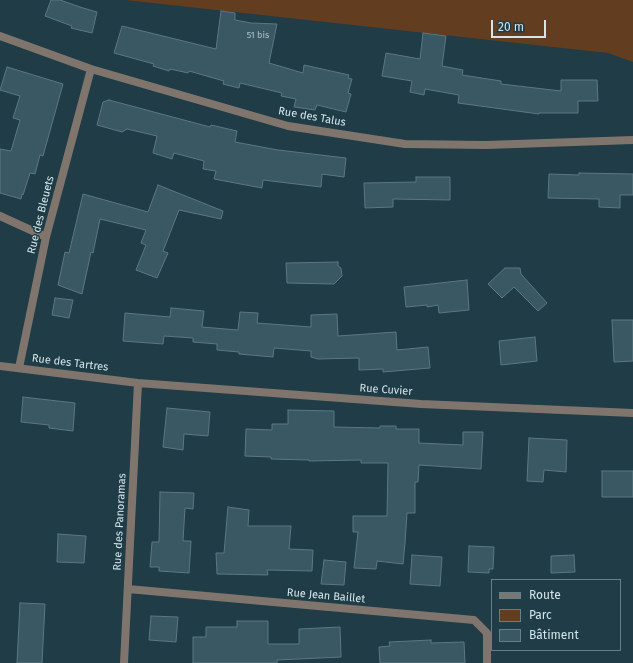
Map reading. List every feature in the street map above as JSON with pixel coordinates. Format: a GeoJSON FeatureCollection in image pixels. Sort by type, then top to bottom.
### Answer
{"type":"FeatureCollection","features":[{"type":"Feature","properties":{"kind":"street","name":"Rue des Talus"},"geometry":{"type":"LineString","coordinates":[[0,36],[91,69],[288,126],[405,144],[486,145],[633,140]]}},
{"type":"Feature","properties":{"kind":"street","name":"Rue des Bleuets"},"geometry":{"type":"LineString","coordinates":[[19,368],[46,237],[91,69]]}},
{"type":"Feature","properties":{"kind":"street"},"geometry":{"type":"LineString","coordinates":[[0,216],[46,237]]}},
{"type":"Feature","properties":{"kind":"street","name":"Rue des Tartres"},"geometry":{"type":"LineString","coordinates":[[0,366],[138,383]]}},
{"type":"Feature","properties":{"kind":"street","name":"Rue Cuvier"},"geometry":{"type":"LineString","coordinates":[[138,383],[421,404],[633,413]]}},
{"type":"Feature","properties":{"kind":"street","name":"Rue des Panoramas"},"geometry":{"type":"LineString","coordinates":[[124,663],[138,383]]}},
{"type":"Feature","properties":{"kind":"street","name":"Rue Jean Baillet"},"geometry":{"type":"LineString","coordinates":[[128,590],[474,620],[487,633],[487,663]]}},
{"type":"Feature","properties":{"kind":"green space"},"geometry":{"type":"Polygon","coordinates":[[[125,0],[633,0],[633,62],[608,53],[125,0]]]}},
{"type":"Feature","properties":{"kind":"building"},"geometry":{"type":"Polygon","coordinates":[[[51,0],[60,0],[97,12],[92,33],[71,28],[72,26],[45,16],[51,0]]]}},
{"type":"Feature","properties":{"kind":"building"},"geometry":{"type":"Polygon","coordinates":[[[221,11],[235,13],[235,20],[251,23],[277,24],[269,63],[303,73],[304,65],[349,75],[348,78],[352,79],[348,93],[351,94],[346,112],[317,105],[315,110],[294,107],[296,99],[281,96],[282,93],[240,83],[239,88],[223,84],[224,81],[189,71],[188,73],[170,69],[169,71],[153,66],[154,64],[114,53],[122,26],[216,49],[221,11]]]}},
{"type":"Feature","properties":{"kind":"building"},"geometry":{"type":"Polygon","coordinates":[[[423,33],[446,36],[442,66],[463,70],[462,75],[501,81],[501,84],[561,91],[561,80],[597,80],[598,101],[578,101],[578,113],[539,114],[458,103],[459,95],[425,89],[424,95],[410,92],[412,81],[382,76],[386,53],[420,59],[423,33]]]}},
{"type":"Feature","properties":{"kind":"building"},"geometry":{"type":"Polygon","coordinates":[[[7,67],[63,84],[43,156],[40,155],[35,174],[30,173],[21,199],[0,193],[0,149],[11,151],[20,120],[13,118],[20,96],[0,90],[7,67]]]}},
{"type":"Feature","properties":{"kind":"building"},"geometry":{"type":"Polygon","coordinates":[[[109,100],[210,127],[211,125],[237,131],[235,142],[278,150],[346,158],[344,177],[322,174],[321,187],[263,180],[262,188],[214,179],[216,171],[203,169],[204,161],[174,153],[172,159],[153,153],[157,136],[127,129],[122,132],[97,125],[103,102],[109,100]]]}},
{"type":"Feature","properties":{"kind":"building"},"geometry":{"type":"Polygon","coordinates":[[[579,173],[633,174],[633,195],[620,195],[620,208],[599,207],[599,199],[548,198],[549,174],[579,175],[579,173]]]}},
{"type":"Feature","properties":{"kind":"building"},"geometry":{"type":"Polygon","coordinates":[[[416,177],[450,177],[450,200],[393,199],[393,207],[365,208],[364,183],[416,182],[416,177]]]}},
{"type":"Feature","properties":{"kind":"building"},"geometry":{"type":"Polygon","coordinates":[[[158,185],[223,211],[221,219],[179,210],[163,251],[168,253],[157,278],[136,270],[146,245],[141,243],[146,230],[100,219],[82,294],[58,285],[65,252],[69,253],[83,194],[148,212],[158,185]]]}},
{"type":"Feature","properties":{"kind":"building"},"geometry":{"type":"Polygon","coordinates":[[[338,262],[338,266],[341,268],[342,276],[334,284],[287,283],[286,263],[338,262]]]}},
{"type":"Feature","properties":{"kind":"building"},"geometry":{"type":"Polygon","coordinates":[[[505,268],[520,268],[521,274],[547,303],[538,311],[514,287],[502,298],[488,284],[505,268]]]}},
{"type":"Feature","properties":{"kind":"building"},"geometry":{"type":"Polygon","coordinates":[[[467,280],[469,310],[439,313],[438,305],[427,307],[427,305],[406,307],[404,287],[467,280]]]}},
{"type":"Feature","properties":{"kind":"building"},"geometry":{"type":"Polygon","coordinates":[[[55,298],[73,300],[69,318],[52,315],[55,298]]]}},
{"type":"Feature","properties":{"kind":"building"},"geometry":{"type":"Polygon","coordinates":[[[171,308],[204,311],[202,327],[238,330],[240,312],[258,313],[257,323],[311,327],[311,315],[337,314],[338,336],[396,332],[397,350],[428,347],[430,368],[383,372],[383,369],[359,370],[359,358],[318,359],[311,357],[311,351],[274,348],[273,357],[239,354],[239,352],[217,350],[217,344],[193,342],[193,338],[164,336],[163,344],[123,341],[125,313],[170,317],[171,308]]]}},
{"type":"Feature","properties":{"kind":"building"},"geometry":{"type":"Polygon","coordinates":[[[612,320],[633,320],[633,361],[614,362],[612,320]]]}},
{"type":"Feature","properties":{"kind":"building"},"geometry":{"type":"Polygon","coordinates":[[[535,337],[537,361],[501,365],[499,341],[535,337]]]}},
{"type":"Feature","properties":{"kind":"building"},"geometry":{"type":"Polygon","coordinates":[[[23,397],[75,403],[73,431],[49,428],[49,425],[21,422],[23,397]]]}},
{"type":"Feature","properties":{"kind":"building"},"geometry":{"type":"Polygon","coordinates":[[[167,408],[210,412],[208,436],[184,434],[183,450],[163,447],[167,408]]]}},
{"type":"Feature","properties":{"kind":"building"},"geometry":{"type":"Polygon","coordinates":[[[288,410],[334,411],[334,427],[380,428],[380,426],[396,426],[396,429],[419,429],[419,443],[463,445],[463,432],[483,432],[481,469],[419,465],[418,482],[415,482],[415,513],[407,513],[403,564],[377,561],[376,569],[354,568],[358,532],[353,532],[353,516],[387,516],[388,463],[361,463],[361,460],[309,461],[245,456],[246,429],[272,430],[272,424],[288,424],[288,410]]]}},
{"type":"Feature","properties":{"kind":"building"},"geometry":{"type":"Polygon","coordinates":[[[529,438],[567,440],[566,472],[544,470],[543,482],[527,481],[529,438]]]}},
{"type":"Feature","properties":{"kind":"building"},"geometry":{"type":"Polygon","coordinates":[[[602,471],[633,471],[633,497],[602,497],[602,471]]]}},
{"type":"Feature","properties":{"kind":"building"},"geometry":{"type":"Polygon","coordinates":[[[160,492],[194,493],[193,509],[185,508],[183,541],[191,541],[189,573],[159,571],[159,567],[150,567],[152,542],[159,542],[160,492]]]}},
{"type":"Feature","properties":{"kind":"building"},"geometry":{"type":"Polygon","coordinates":[[[228,507],[249,510],[248,526],[291,526],[289,549],[313,550],[312,571],[267,570],[268,575],[217,574],[216,553],[224,553],[228,507]]]}},
{"type":"Feature","properties":{"kind":"building"},"geometry":{"type":"Polygon","coordinates":[[[58,534],[86,536],[84,563],[57,562],[58,534]]]}},
{"type":"Feature","properties":{"kind":"building"},"geometry":{"type":"Polygon","coordinates":[[[469,546],[494,547],[493,569],[489,569],[489,573],[468,572],[469,546]]]}},
{"type":"Feature","properties":{"kind":"building"},"geometry":{"type":"Polygon","coordinates":[[[412,555],[442,557],[440,586],[410,584],[412,555]]]}},
{"type":"Feature","properties":{"kind":"building"},"geometry":{"type":"Polygon","coordinates":[[[574,555],[575,572],[551,573],[551,556],[574,555]]]}},
{"type":"Feature","properties":{"kind":"building"},"geometry":{"type":"Polygon","coordinates":[[[324,560],[346,562],[344,585],[321,584],[324,560]]]}},
{"type":"Feature","properties":{"kind":"building"},"geometry":{"type":"Polygon","coordinates":[[[20,603],[45,604],[42,663],[17,663],[20,603]]]}},
{"type":"Feature","properties":{"kind":"building"},"geometry":{"type":"Polygon","coordinates":[[[151,616],[178,617],[176,642],[149,640],[151,616]]]}},
{"type":"Feature","properties":{"kind":"building"},"geometry":{"type":"Polygon","coordinates":[[[237,621],[268,621],[268,644],[299,644],[299,629],[340,627],[341,657],[277,660],[277,663],[193,663],[193,637],[206,637],[206,627],[237,627],[237,621]]]}},
{"type":"Feature","properties":{"kind":"building"},"geometry":{"type":"Polygon","coordinates":[[[431,640],[431,643],[464,642],[465,663],[380,663],[379,647],[390,646],[389,642],[431,640]]]}}]}
